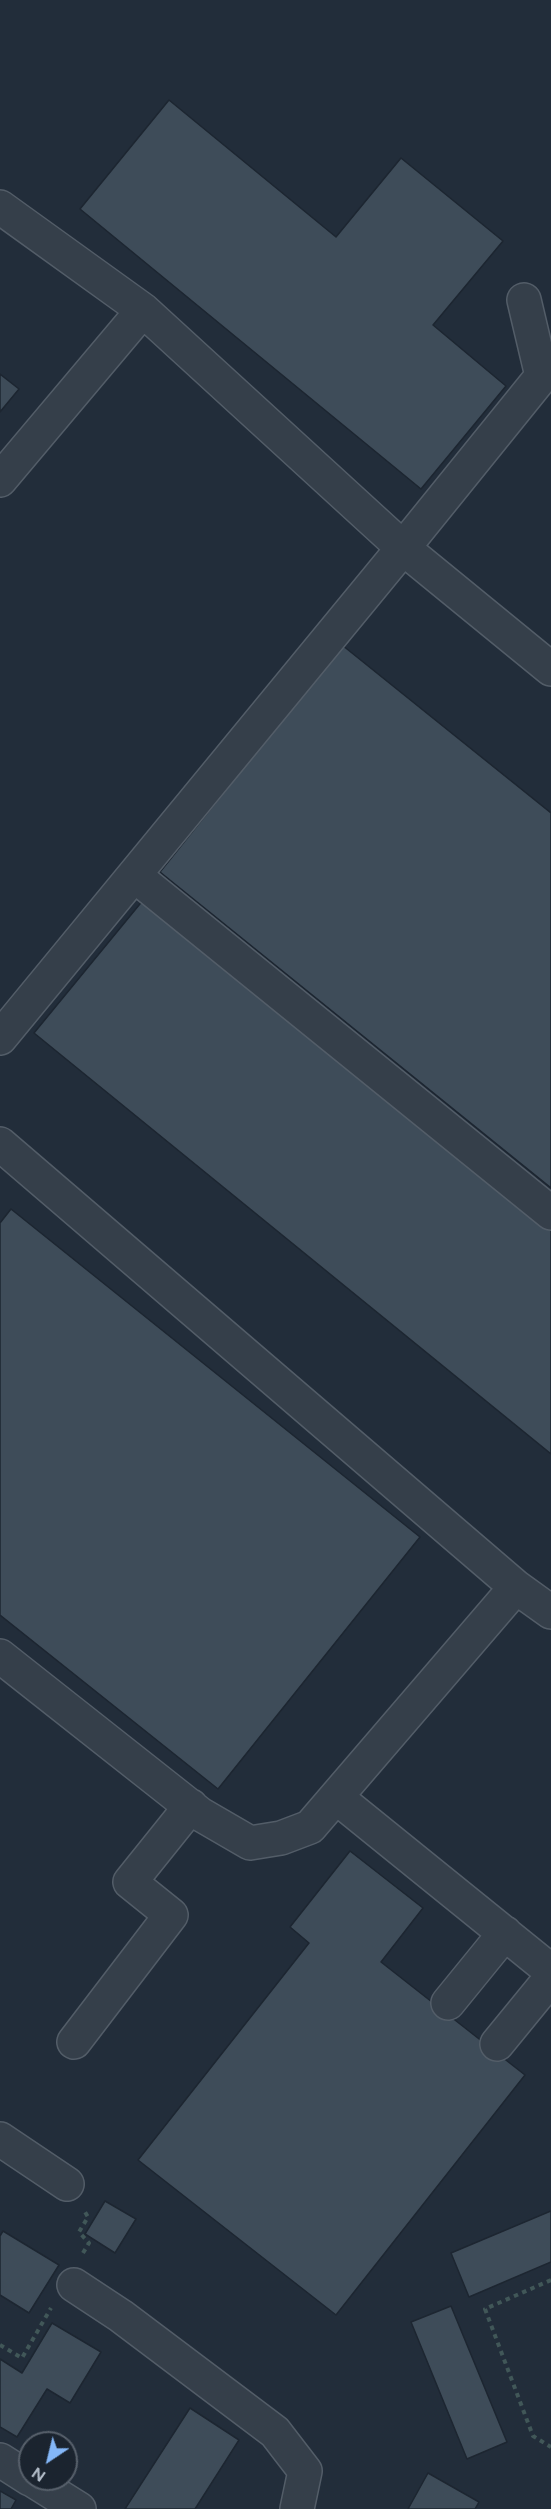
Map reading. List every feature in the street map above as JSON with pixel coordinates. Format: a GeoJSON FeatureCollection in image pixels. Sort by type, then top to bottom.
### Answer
{"type":"FeatureCollection","features":[{"type":"Feature","properties":{"kind":"street"},"geometry":{"type":"LineString","coordinates":[[0,207],[143,310],[403,548],[551,669]]}},
{"type":"Feature","properties":{"kind":"street"},"geometry":{"type":"LineString","coordinates":[[0,1038],[542,376],[524,300]]}},
{"type":"Feature","properties":{"kind":"street"},"geometry":{"type":"LineString","coordinates":[[0,480],[143,310]]}},
{"type":"Feature","properties":{"kind":"street"},"geometry":{"type":"LineString","coordinates":[[134,875],[551,1213]]}},
{"type":"Feature","properties":{"kind":"street"},"geometry":{"type":"LineString","coordinates":[[0,1144],[516,1587],[551,1612]]}},
{"type":"Feature","properties":{"kind":"street"},"geometry":{"type":"LineString","coordinates":[[0,1656],[200,1814],[250,1843],[281,1838],[310,1827],[516,1587]]}},
{"type":"Feature","properties":{"kind":"street"},"geometry":{"type":"LineString","coordinates":[[336,1797],[551,1971]]}},
{"type":"Feature","properties":{"kind":"street"},"geometry":{"type":"LineString","coordinates":[[74,2042],[171,1915],[130,1882],[191,1806]]}},
{"type":"Feature","properties":{"kind":"street"},"geometry":{"type":"LineString","coordinates":[[448,2003],[505,1933]]}},
{"type":"Feature","properties":{"kind":"street"},"geometry":{"type":"LineString","coordinates":[[497,2044],[551,1978]]}},
{"type":"Feature","properties":{"kind":"street"},"geometry":{"type":"LineString","coordinates":[[0,2139],[67,2184]]}},
{"type":"Feature","properties":{"kind":"street"},"geometry":{"type":"LineString","coordinates":[[74,2285],[121,2316],[275,2432],[305,2471],[297,2509]]}},
{"type":"Feature","properties":{"kind":"street"},"geometry":{"type":"LineString","coordinates":[[0,2460],[18,2471]]}},
{"type":"Feature","properties":{"kind":"street"},"geometry":{"type":"LineString","coordinates":[[50,2491],[79,2509]]}},
{"type":"Feature","properties":{"kind":"path"},"geometry":{"type":"LineString","coordinates":[[551,2280],[484,2309],[533,2436],[551,2447]]}},
{"type":"Feature","properties":{"kind":"building"},"geometry":{"type":"Polygon","coordinates":[[[169,100],[336,237],[401,158],[503,241],[433,325],[506,386],[421,489],[80,209],[169,100]]]}},
{"type":"Feature","properties":{"kind":"building"},"geometry":{"type":"Polygon","coordinates":[[[0,374],[19,389],[0,412],[0,374]]]}},
{"type":"Feature","properties":{"kind":"building"},"geometry":{"type":"Polygon","coordinates":[[[342,645],[551,813],[551,1188],[160,872],[342,645]]]}},
{"type":"Feature","properties":{"kind":"building"},"geometry":{"type":"Polygon","coordinates":[[[144,899],[551,1230],[551,1454],[34,1033],[144,899]]]}},
{"type":"Feature","properties":{"kind":"building"},"geometry":{"type":"Polygon","coordinates":[[[11,1209],[420,1537],[218,1789],[0,1615],[0,1223],[11,1209]]]}},
{"type":"Feature","properties":{"kind":"building"},"geometry":{"type":"Polygon","coordinates":[[[350,1851],[423,1908],[381,1962],[525,2075],[336,2315],[138,2160],[309,1943],[290,1927],[350,1851]]]}},
{"type":"Feature","properties":{"kind":"building"},"geometry":{"type":"Polygon","coordinates":[[[105,2201],[136,2219],[115,2253],[85,2234],[105,2201]]]}},
{"type":"Feature","properties":{"kind":"building"},"geometry":{"type":"Polygon","coordinates":[[[551,2211],[551,2262],[469,2297],[451,2253],[551,2211]]]}},
{"type":"Feature","properties":{"kind":"building"},"geometry":{"type":"Polygon","coordinates":[[[3,2231],[59,2265],[29,2313],[0,2295],[0,2236],[3,2231]]]}},
{"type":"Feature","properties":{"kind":"building"},"geometry":{"type":"Polygon","coordinates":[[[451,2306],[507,2442],[467,2459],[411,2322],[451,2306]]]}},
{"type":"Feature","properties":{"kind":"building"},"geometry":{"type":"Polygon","coordinates":[[[52,2323],[101,2352],[70,2403],[47,2389],[21,2431],[18,2431],[17,2437],[0,2427],[0,2359],[22,2373],[52,2323]]]}},
{"type":"Feature","properties":{"kind":"building"},"geometry":{"type":"Polygon","coordinates":[[[190,2408],[239,2440],[195,2509],[125,2509],[190,2408]]]}},
{"type":"Feature","properties":{"kind":"building"},"geometry":{"type":"Polygon","coordinates":[[[428,2473],[479,2502],[475,2509],[408,2509],[428,2473]]]}},
{"type":"Feature","properties":{"kind":"building"},"geometry":{"type":"Polygon","coordinates":[[[0,2491],[16,2500],[11,2509],[0,2509],[0,2491]]]}}]}
